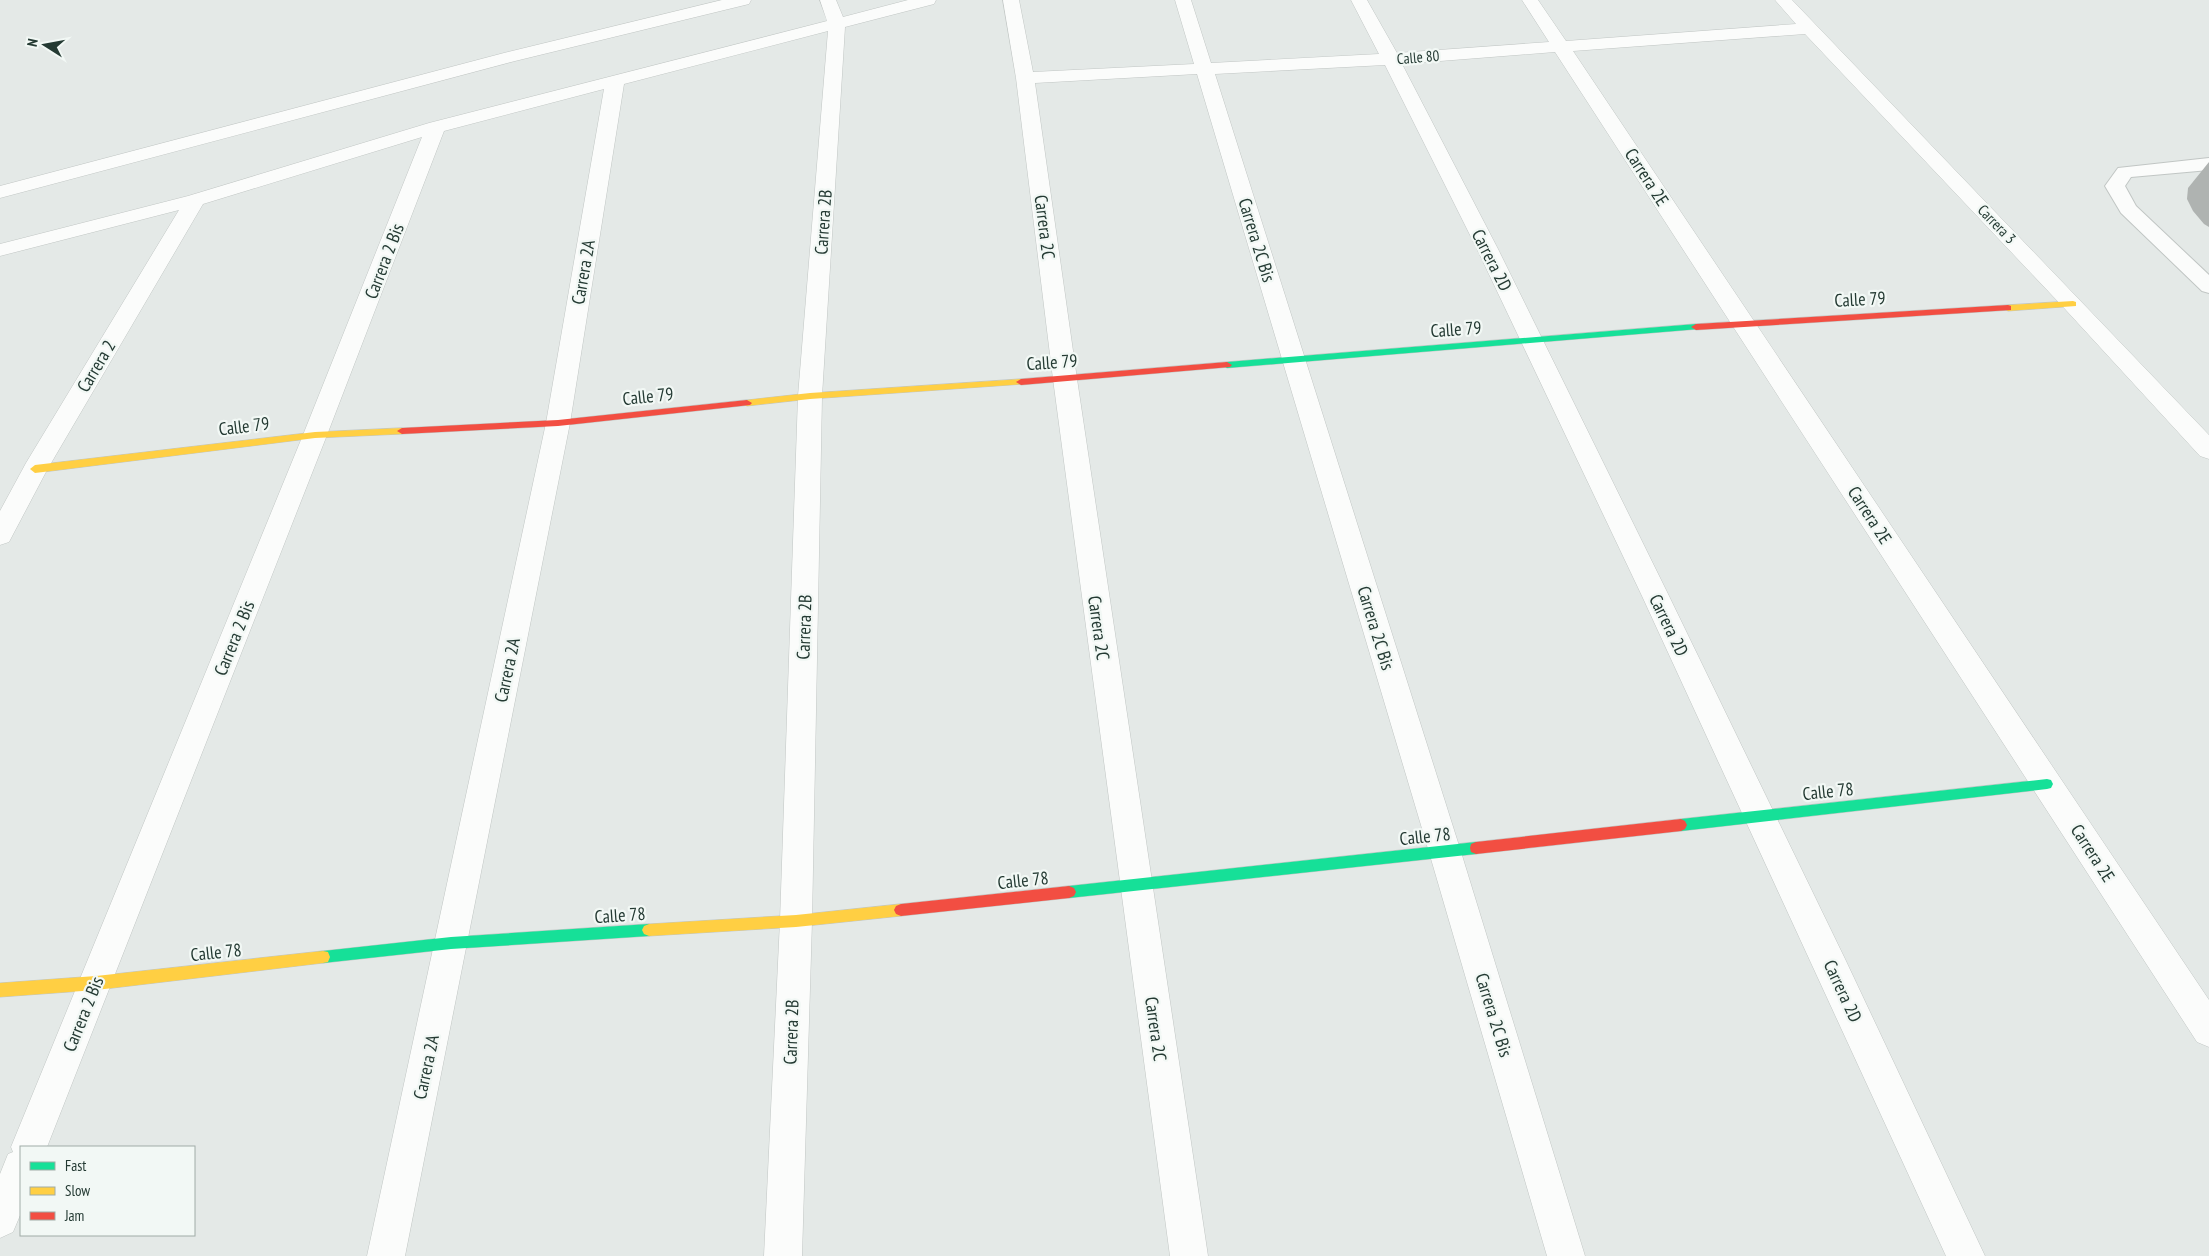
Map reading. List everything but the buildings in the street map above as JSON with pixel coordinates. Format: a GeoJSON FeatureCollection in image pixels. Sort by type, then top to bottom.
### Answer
{"type":"FeatureCollection","features":[{"type":"Feature","properties":{"kind":"street"},"geometry":{"type":"LineString","coordinates":[[0,192],[510,57],[743,0]]}},
{"type":"Feature","properties":{"kind":"street"},"geometry":{"type":"LineString","coordinates":[[0,250],[196,200],[436,127],[615,82],[832,12],[928,0]]}},
{"type":"Feature","properties":{"kind":"street","name":"Carrera 2C"},"geometry":{"type":"LineString","coordinates":[[1011,0],[1025,78],[1064,379],[1189,1256]]}},
{"type":"Feature","properties":{"kind":"street","name":"Carrera 2C Bis"},"geometry":{"type":"LineString","coordinates":[[1183,0],[1445,852],[1566,1256]]}},
{"type":"Feature","properties":{"kind":"street","name":"Carrera 2D"},"geometry":{"type":"LineString","coordinates":[[1359,0],[1391,59],[1533,341],[1761,815],[1966,1256]]}},
{"type":"Feature","properties":{"kind":"street","name":"Carrera 2E"},"geometry":{"type":"LineString","coordinates":[[1530,0],[2209,1030]]}},
{"type":"Feature","properties":{"kind":"street","name":"Carrera 3"},"geometry":{"type":"LineString","coordinates":[[1783,0],[2073,304],[2209,450]]}},
{"type":"Feature","properties":{"kind":"street","name":"Carrera 2B"},"geometry":{"type":"LineString","coordinates":[[783,1256],[796,921],[810,396],[832,12]]}},
{"type":"Feature","properties":{"kind":"street","name":"Calle 80"},"geometry":{"type":"LineString","coordinates":[[1025,78],[1391,59],[1810,28]]}},
{"type":"Feature","properties":{"kind":"street","name":"Carrera 2A"},"geometry":{"type":"LineString","coordinates":[[386,1256],[558,423],[615,82]]}},
{"type":"Feature","properties":{"kind":"street","name":"Carrera 2 Bis"},"geometry":{"type":"LineString","coordinates":[[29,1146],[316,434],[436,127]]}},
{"type":"Feature","properties":{"kind":"street","name":"Carrera 2"},"geometry":{"type":"LineString","coordinates":[[0,535],[35,469],[196,200]]}},
{"type":"Feature","properties":{"kind":"street","name":"Calle 79"},"geometry":{"type":"LineString","coordinates":[[35,469],[316,434],[558,423],[810,396],[1064,379],[1743,323],[2073,304]]}},
{"type":"Feature","properties":{"kind":"street","name":"Calle 78"},"geometry":{"type":"LineString","coordinates":[[0,990],[96,983],[451,943],[796,921],[1445,852],[2047,784]]}},
{"type":"Feature","properties":{"kind":"street"},"geometry":{"type":"LineString","coordinates":[[0,1219],[20,1169]]}},
{"type":"Feature","properties":{"kind":"lane"},"geometry":{"type":"LineString","coordinates":[[2209,164],[2126,172],[2116,186],[2128,209],[2209,286]]}},
{"type":"Feature","properties":{"kind":"traffic: fast"},"geometry":{"type":"LineString","coordinates":[[1227,365],[1696,327]]}},
{"type":"Feature","properties":{"kind":"traffic: fast"},"geometry":{"type":"LineString","coordinates":[[1681,825],[2047,784]]}},
{"type":"Feature","properties":{"kind":"traffic: fast"},"geometry":{"type":"LineString","coordinates":[[1069,892],[1476,848]]}},
{"type":"Feature","properties":{"kind":"traffic: fast"},"geometry":{"type":"LineString","coordinates":[[323,957],[451,943],[649,930]]}},
{"type":"Feature","properties":{"kind":"traffic: slow"},"geometry":{"type":"LineString","coordinates":[[2008,308],[2073,304]]}},
{"type":"Feature","properties":{"kind":"traffic: slow"},"geometry":{"type":"LineString","coordinates":[[747,403],[810,396],[1021,382]]}},
{"type":"Feature","properties":{"kind":"traffic: slow"},"geometry":{"type":"LineString","coordinates":[[35,469],[315,435],[402,431]]}},
{"type":"Feature","properties":{"kind":"traffic: slow"},"geometry":{"type":"LineString","coordinates":[[649,930],[796,921],[901,910]]}},
{"type":"Feature","properties":{"kind":"traffic: slow"},"geometry":{"type":"LineString","coordinates":[[0,990],[96,983],[323,957]]}},
{"type":"Feature","properties":{"kind":"traffic: jam"},"geometry":{"type":"LineString","coordinates":[[1696,327],[2008,308]]}},
{"type":"Feature","properties":{"kind":"traffic: jam"},"geometry":{"type":"LineString","coordinates":[[1021,382],[1227,365]]}},
{"type":"Feature","properties":{"kind":"traffic: jam"},"geometry":{"type":"LineString","coordinates":[[402,431],[558,423],[747,403]]}},
{"type":"Feature","properties":{"kind":"traffic: jam"},"geometry":{"type":"LineString","coordinates":[[1476,848],[1681,825]]}},
{"type":"Feature","properties":{"kind":"traffic: jam"},"geometry":{"type":"LineString","coordinates":[[901,910],[1069,892]]}}]}
